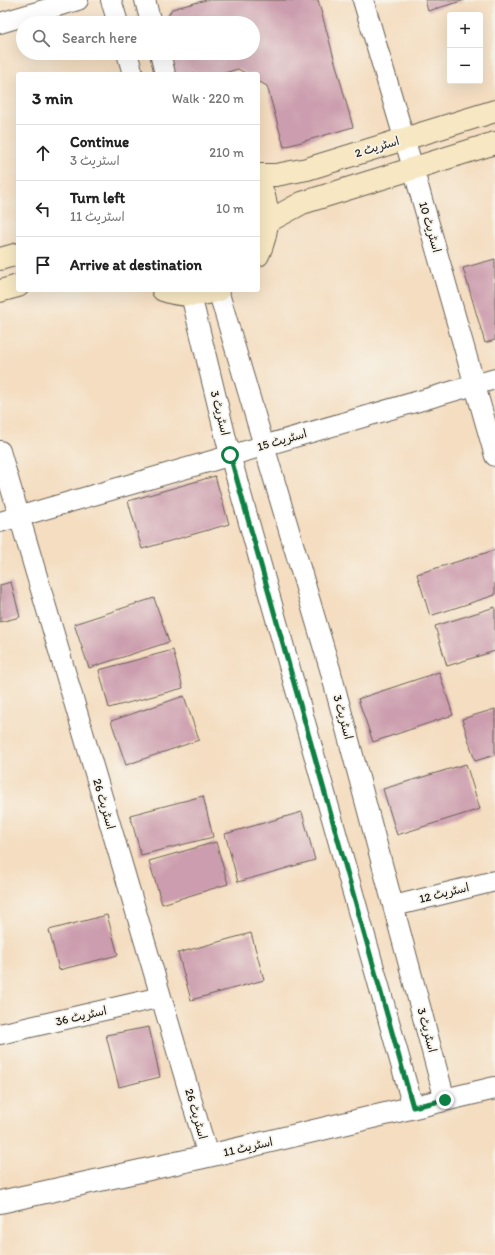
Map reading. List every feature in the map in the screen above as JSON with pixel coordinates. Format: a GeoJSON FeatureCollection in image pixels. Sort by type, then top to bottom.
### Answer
{"type":"FeatureCollection","features":[{"type":"Feature","properties":{"kind":"main road","name":"اسٹریٹ 2"},"geometry":{"type":"LineString","coordinates":[[260,175],[276,175],[307,169],[495,111]]}},
{"type":"Feature","properties":{"kind":"main road"},"geometry":{"type":"LineString","coordinates":[[267,222],[302,203],[495,143]]}},
{"type":"Feature","properties":{"kind":"main road"},"geometry":{"type":"LineString","coordinates":[[260,187],[267,210],[267,222],[263,244],[260,251]]}},
{"type":"Feature","properties":{"kind":"main road"},"geometry":{"type":"LineString","coordinates":[[0,259],[16,255]]}},
{"type":"Feature","properties":{"kind":"main road"},"geometry":{"type":"LineString","coordinates":[[0,291],[16,287]]}},
{"type":"Feature","properties":{"kind":"main road","name":"اسٹریٹ 3"},"geometry":{"type":"LineString","coordinates":[[172,292],[191,295],[212,292]]}},
{"type":"Feature","properties":{"kind":"street"},"geometry":{"type":"LineString","coordinates":[[24,16],[78,0]]}},
{"type":"Feature","properties":{"kind":"street"},"geometry":{"type":"LineString","coordinates":[[110,0],[116,16]]}},
{"type":"Feature","properties":{"kind":"street"},"geometry":{"type":"LineString","coordinates":[[145,0],[149,16]]}},
{"type":"Feature","properties":{"kind":"street","name":"اسٹریٹ 10"},"geometry":{"type":"LineString","coordinates":[[363,0],[413,168],[495,456]]}},
{"type":"Feature","properties":{"kind":"street"},"geometry":{"type":"LineString","coordinates":[[0,23],[16,18]]}},
{"type":"Feature","properties":{"kind":"street"},"geometry":{"type":"LineString","coordinates":[[129,60],[132,72]]}},
{"type":"Feature","properties":{"kind":"street"},"geometry":{"type":"LineString","coordinates":[[162,60],[165,72]]}},
{"type":"Feature","properties":{"kind":"street","name":"اسٹریٹ 3"},"geometry":{"type":"LineString","coordinates":[[219,292],[330,669],[445,1100]]}},
{"type":"Feature","properties":{"kind":"street","name":"اسٹریٹ 3"},"geometry":{"type":"LineString","coordinates":[[191,295],[230,455],[413,1107]]}},
{"type":"Feature","properties":{"kind":"street","name":"اسٹریٹ 15"},"geometry":{"type":"LineString","coordinates":[[0,522],[495,379]]}},
{"type":"Feature","properties":{"kind":"street","name":"اسٹریٹ 26"},"geometry":{"type":"LineString","coordinates":[[0,451],[208,1156]]}},
{"type":"Feature","properties":{"kind":"street","name":"اسٹریٹ 12"},"geometry":{"type":"LineString","coordinates":[[394,906],[495,881]]}},
{"type":"Feature","properties":{"kind":"street","name":"اسٹریٹ 36"},"geometry":{"type":"LineString","coordinates":[[0,1034],[161,997]]}},
{"type":"Feature","properties":{"kind":"street","name":"اسٹریٹ 11"},"geometry":{"type":"LineString","coordinates":[[0,1202],[208,1156],[495,1088]]}},
{"type":"Feature","properties":{"kind":"building"},"geometry":{"type":"Polygon","coordinates":[[[206,0],[318,0],[353,127],[284,147],[267,86],[260,82],[260,72],[243,72],[238,69],[228,72],[172,72],[169,60],[260,60],[260,16],[168,16],[172,9],[206,0]]]}},
{"type":"Feature","properties":{"kind":"building"},"geometry":{"type":"Polygon","coordinates":[[[425,0],[465,0],[428,11],[425,0]]]}},
{"type":"Feature","properties":{"kind":"building"},"geometry":{"type":"Polygon","coordinates":[[[495,259],[495,340],[485,343],[463,268],[495,259]]]}},
{"type":"Feature","properties":{"kind":"building"},"geometry":{"type":"Polygon","coordinates":[[[215,476],[229,524],[142,549],[128,501],[215,476]]]}},
{"type":"Feature","properties":{"kind":"building"},"geometry":{"type":"Polygon","coordinates":[[[495,550],[495,595],[430,616],[417,574],[495,550]]]}},
{"type":"Feature","properties":{"kind":"building"},"geometry":{"type":"Polygon","coordinates":[[[11,582],[20,617],[0,622],[0,585],[11,582]]]}},
{"type":"Feature","properties":{"kind":"building"},"geometry":{"type":"Polygon","coordinates":[[[154,598],[169,642],[89,668],[74,624],[154,598]]]}},
{"type":"Feature","properties":{"kind":"building"},"geometry":{"type":"Polygon","coordinates":[[[495,607],[495,651],[447,666],[435,626],[495,607]]]}},
{"type":"Feature","properties":{"kind":"building"},"geometry":{"type":"Polygon","coordinates":[[[173,650],[183,688],[109,708],[99,670],[173,650]]]}},
{"type":"Feature","properties":{"kind":"building"},"geometry":{"type":"Polygon","coordinates":[[[439,672],[453,715],[373,742],[358,699],[439,672]]]}},
{"type":"Feature","properties":{"kind":"building"},"geometry":{"type":"Polygon","coordinates":[[[184,696],[199,740],[126,765],[111,721],[184,696]]]}},
{"type":"Feature","properties":{"kind":"building"},"geometry":{"type":"Polygon","coordinates":[[[495,709],[495,755],[475,761],[462,719],[495,709]]]}},
{"type":"Feature","properties":{"kind":"building"},"geometry":{"type":"Polygon","coordinates":[[[466,764],[480,809],[397,835],[383,789],[466,764]]]}},
{"type":"Feature","properties":{"kind":"building"},"geometry":{"type":"Polygon","coordinates":[[[203,796],[213,837],[141,855],[130,815],[203,796]]]}},
{"type":"Feature","properties":{"kind":"building"},"geometry":{"type":"Polygon","coordinates":[[[302,812],[315,860],[238,882],[225,834],[302,812]]]}},
{"type":"Feature","properties":{"kind":"building"},"geometry":{"type":"Polygon","coordinates":[[[216,842],[228,884],[162,904],[149,861],[216,842]]]}},
{"type":"Feature","properties":{"kind":"building"},"geometry":{"type":"Polygon","coordinates":[[[107,915],[118,955],[59,970],[49,930],[107,915]]]}},
{"type":"Feature","properties":{"kind":"building"},"geometry":{"type":"Polygon","coordinates":[[[251,933],[264,980],[191,1000],[178,953],[251,933]]]}},
{"type":"Feature","properties":{"kind":"building"},"geometry":{"type":"Polygon","coordinates":[[[149,1027],[160,1077],[119,1087],[106,1035],[149,1027]]]}},
{"type":"Feature","properties":{"kind":"route"},"geometry":{"type":"LineString","coordinates":[[230,455],[413,1107],[445,1100]]}}]}
